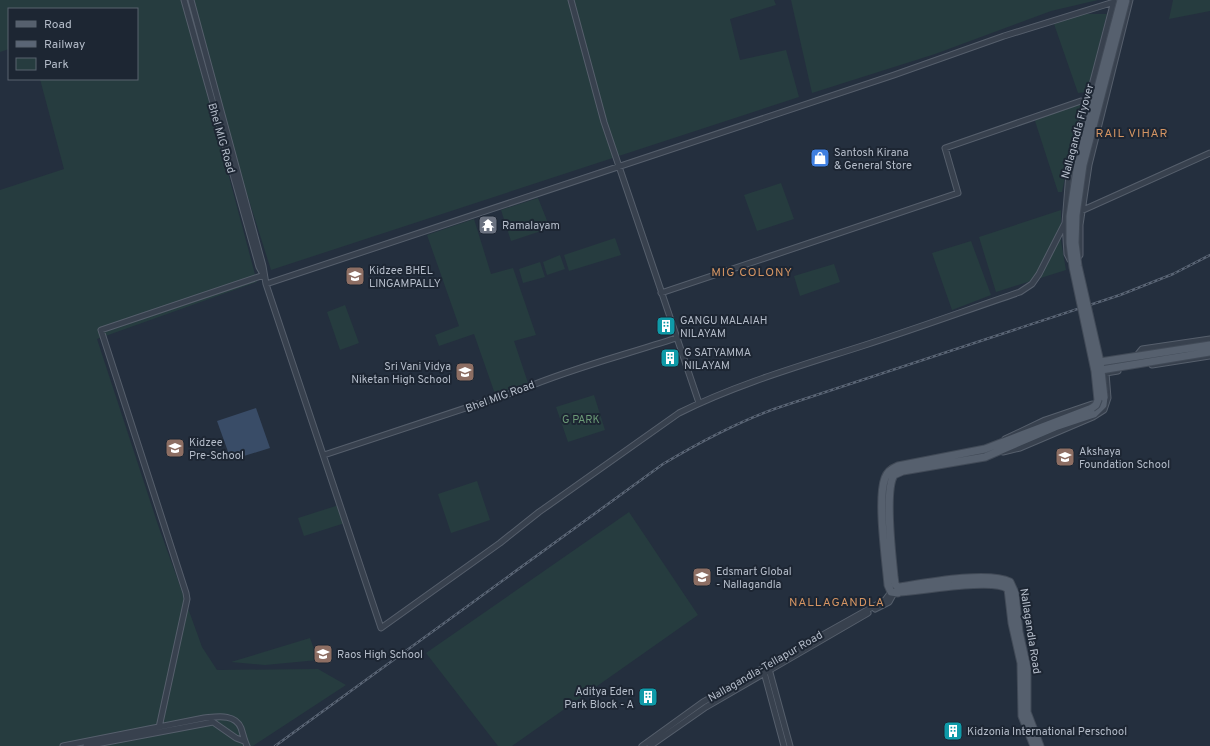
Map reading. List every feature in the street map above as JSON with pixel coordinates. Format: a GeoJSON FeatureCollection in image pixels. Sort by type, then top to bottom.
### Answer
{"type":"FeatureCollection","features":[{"type":"Feature","properties":{"kind":"main road","name":"Nallagandla Flyover"},"geometry":{"type":"LineString","coordinates":[[896,591],[888,585],[883,513],[883,486],[885,477],[895,467],[933,462],[993,450],[1098,411],[1104,401],[1099,368],[1078,266],[1075,243],[1076,216],[1083,165],[1126,0]]}},
{"type":"Feature","properties":{"kind":"main road","name":"Nallagandla Flyover"},"geometry":{"type":"LineString","coordinates":[[1099,368],[1073,267],[1070,243],[1071,208],[1078,163],[1116,1]]}},
{"type":"Feature","properties":{"kind":"main road"},"geometry":{"type":"LineString","coordinates":[[1099,368],[1210,345]]}},
{"type":"Feature","properties":{"kind":"main road"},"geometry":{"type":"LineString","coordinates":[[1099,368],[1210,352]]}},
{"type":"Feature","properties":{"kind":"main road","name":"Nallagandla Road"},"geometry":{"type":"LineString","coordinates":[[896,591],[981,578],[1010,582],[1015,593],[1019,632],[1027,668],[1028,716],[1040,746]]}},
{"type":"Feature","properties":{"kind":"main road","name":"Nallagandla Road"},"geometry":{"type":"LineString","coordinates":[[896,591],[982,585],[1002,586],[1008,589],[1012,623],[1021,668],[1022,716],[1034,746]]}},
{"type":"Feature","properties":{"kind":"street","name":"Bhel MIG Road"},"geometry":{"type":"LineString","coordinates":[[184,0],[259,267],[264,275]]}},
{"type":"Feature","properties":{"kind":"street","name":"Bhel MIG Road"},"geometry":{"type":"LineString","coordinates":[[191,0],[263,266],[266,284],[381,628],[658,427],[679,413],[699,403]]}},
{"type":"Feature","properties":{"kind":"street"},"geometry":{"type":"LineString","coordinates":[[571,0],[604,122],[699,403],[774,373],[928,324],[1027,289],[1045,264],[1065,223],[1081,211],[1210,153]]}},
{"type":"Feature","properties":{"kind":"street"},"geometry":{"type":"LineString","coordinates":[[1116,1],[1072,160],[1065,207],[1068,259],[1074,260],[1080,256],[1081,211],[1089,165],[1130,0]]}},
{"type":"Feature","properties":{"kind":"street"},"geometry":{"type":"LineString","coordinates":[[266,284],[894,75],[1010,34],[1116,1]]}},
{"type":"Feature","properties":{"kind":"street"},"geometry":{"type":"LineString","coordinates":[[661,293],[958,193],[945,148],[1081,101],[1088,103]]}},
{"type":"Feature","properties":{"kind":"street"},"geometry":{"type":"LineString","coordinates":[[1072,160],[1089,165]]}},
{"type":"Feature","properties":{"kind":"street"},"geometry":{"type":"LineString","coordinates":[[1065,207],[1081,211]]}},
{"type":"Feature","properties":{"kind":"street"},"geometry":{"type":"LineString","coordinates":[[158,730],[187,599],[101,330],[264,275]]}},
{"type":"Feature","properties":{"kind":"street","name":"Bhel MIG Road"},"geometry":{"type":"LineString","coordinates":[[324,455],[517,391],[554,376],[610,360],[676,338]]}},
{"type":"Feature","properties":{"kind":"street"},"geometry":{"type":"LineString","coordinates":[[1140,367],[1138,354],[1143,349],[1210,339]]}},
{"type":"Feature","properties":{"kind":"street"},"geometry":{"type":"LineString","coordinates":[[1143,349],[1148,366]]}},
{"type":"Feature","properties":{"kind":"street"},"geometry":{"type":"LineString","coordinates":[[1099,368],[1108,372],[1210,356]]}},
{"type":"Feature","properties":{"kind":"street"},"geometry":{"type":"LineString","coordinates":[[993,450],[1009,436],[1045,420],[1092,404],[1095,401],[1094,380],[1099,368]]}},
{"type":"Feature","properties":{"kind":"street"},"geometry":{"type":"LineString","coordinates":[[993,450],[1020,448],[1099,414],[1107,405],[1107,384],[1099,368]]}},
{"type":"Feature","properties":{"kind":"street"},"geometry":{"type":"LineString","coordinates":[[1095,388],[1107,384]]}},
{"type":"Feature","properties":{"kind":"street","name":"Nallagandla-Tellapur Road"},"geometry":{"type":"LineString","coordinates":[[642,746],[703,702],[889,602],[896,591]]}},
{"type":"Feature","properties":{"kind":"street","name":"Nallagandla-Tellapur Road"},"geometry":{"type":"LineString","coordinates":[[650,746],[706,707],[827,634]]}},
{"type":"Feature","properties":{"kind":"street"},"geometry":{"type":"LineString","coordinates":[[766,670],[784,746]]}},
{"type":"Feature","properties":{"kind":"street"},"geometry":{"type":"LineString","coordinates":[[766,670],[790,746]]}},
{"type":"Feature","properties":{"kind":"street"},"geometry":{"type":"LineString","coordinates":[[86,746],[204,718],[215,720],[231,718],[236,720],[241,729],[245,744]]}},
{"type":"Feature","properties":{"kind":"street"},"geometry":{"type":"LineString","coordinates":[[215,720],[245,744]]}},
{"type":"Feature","properties":{"kind":"street"},"geometry":{"type":"LineString","coordinates":[[63,746],[158,730]]}},
{"type":"Feature","properties":{"kind":"green space"},"geometry":{"type":"Polygon","coordinates":[[[0,0],[182,0],[257,282],[97,339],[158,525],[202,647],[217,670],[318,669],[346,685],[253,746],[0,746],[0,190],[64,169],[40,80],[138,80],[138,8],[8,8],[8,49],[0,52],[0,0]]]}},
{"type":"Feature","properties":{"kind":"green space"},"geometry":{"type":"Polygon","coordinates":[[[191,0],[774,0],[776,5],[730,19],[740,60],[786,50],[799,97],[271,270],[223,118],[191,0]]]}},
{"type":"Feature","properties":{"kind":"green space"},"geometry":{"type":"Polygon","coordinates":[[[791,0],[1098,0],[1051,11],[935,54],[812,93],[791,0]]]}},
{"type":"Feature","properties":{"kind":"green space"},"geometry":{"type":"Polygon","coordinates":[[[1173,0],[1210,0],[1210,11],[1169,19],[1173,0]]]}},
{"type":"Feature","properties":{"kind":"green space"},"geometry":{"type":"Polygon","coordinates":[[[1084,14],[1107,14],[1087,92],[1078,93],[1054,24],[1084,14]]]}},
{"type":"Feature","properties":{"kind":"green space"},"geometry":{"type":"Polygon","coordinates":[[[1082,104],[1083,108],[1071,149],[1062,192],[1058,192],[1035,121],[1036,119],[1082,104]]]}},
{"type":"Feature","properties":{"kind":"green space"},"geometry":{"type":"Polygon","coordinates":[[[781,183],[794,219],[757,231],[744,195],[781,183]]]}},
{"type":"Feature","properties":{"kind":"green space"},"geometry":{"type":"Polygon","coordinates":[[[538,198],[550,228],[511,241],[501,210],[538,198]]]}},
{"type":"Feature","properties":{"kind":"green space"},"geometry":{"type":"Polygon","coordinates":[[[1061,210],[1061,241],[1066,270],[996,292],[979,237],[1061,210]]]}},
{"type":"Feature","properties":{"kind":"green space"},"geometry":{"type":"Polygon","coordinates":[[[474,219],[491,274],[513,268],[536,335],[514,341],[528,383],[495,394],[474,334],[439,346],[435,335],[459,326],[427,235],[474,219]]]}},
{"type":"Feature","properties":{"kind":"green space"},"geometry":{"type":"Polygon","coordinates":[[[615,238],[621,255],[569,271],[564,255],[615,238]]]}},
{"type":"Feature","properties":{"kind":"green space"},"geometry":{"type":"Polygon","coordinates":[[[971,241],[991,295],[952,310],[932,253],[971,241]]]}},
{"type":"Feature","properties":{"kind":"green space"},"geometry":{"type":"Polygon","coordinates":[[[560,255],[565,269],[547,275],[543,262],[560,255]]]}},
{"type":"Feature","properties":{"kind":"green space"},"geometry":{"type":"Polygon","coordinates":[[[540,262],[545,277],[523,283],[519,269],[540,262]]]}},
{"type":"Feature","properties":{"kind":"green space"},"geometry":{"type":"Polygon","coordinates":[[[834,264],[840,282],[800,296],[794,276],[834,264]]]}},
{"type":"Feature","properties":{"kind":"green space"},"geometry":{"type":"Polygon","coordinates":[[[345,305],[359,343],[340,350],[327,312],[345,305]]]}},
{"type":"Feature","properties":{"kind":"green space","name":"G PARK"},"geometry":{"type":"Polygon","coordinates":[[[594,395],[605,430],[568,442],[556,407],[594,395]]]}},
{"type":"Feature","properties":{"kind":"green space"},"geometry":{"type":"Polygon","coordinates":[[[477,481],[490,520],[451,533],[438,494],[477,481]]]}},
{"type":"Feature","properties":{"kind":"green space"},"geometry":{"type":"Polygon","coordinates":[[[339,505],[345,523],[304,536],[298,518],[339,505]]]}},
{"type":"Feature","properties":{"kind":"green space"},"geometry":{"type":"Polygon","coordinates":[[[629,512],[698,615],[512,746],[498,746],[426,653],[629,512]]]}},
{"type":"Feature","properties":{"kind":"green space"},"geometry":{"type":"Polygon","coordinates":[[[310,638],[318,660],[265,665],[231,662],[310,638]]]}},
{"type":"Feature","properties":{"kind":"water"},"geometry":{"type":"Polygon","coordinates":[[[256,408],[270,448],[231,460],[217,421],[256,408]]]}},
{"type":"Feature","properties":{"kind":"railway"},"geometry":{"type":"LineString","coordinates":[[275,746],[663,464],[705,440],[733,426],[777,408],[1120,295],[1173,274],[1210,255]]}},
{"type":"Feature","properties":{"kind":"place","name":"Santosh Kirana & General Store"},"geometry":{"type":"Point","coordinates":[820,158]}},
{"type":"Feature","properties":{"kind":"place","name":"Ramalayam"},"geometry":{"type":"Point","coordinates":[488,225]}},
{"type":"Feature","properties":{"kind":"place","name":"Kidzee BHEL LINGAMPALLY"},"geometry":{"type":"Point","coordinates":[355,276]}},
{"type":"Feature","properties":{"kind":"place","name":"GANGU MALAIAH NILAYAM"},"geometry":{"type":"Point","coordinates":[666,326]}},
{"type":"Feature","properties":{"kind":"place","name":"G SATYAMMA NILAYAM"},"geometry":{"type":"Point","coordinates":[670,358]}},
{"type":"Feature","properties":{"kind":"place","name":"Sri Vani Vidya Niketan High School"},"geometry":{"type":"Point","coordinates":[465,372]}},
{"type":"Feature","properties":{"kind":"place","name":"Kidzee Pre-School"},"geometry":{"type":"Point","coordinates":[175,448]}},
{"type":"Feature","properties":{"kind":"place","name":"Akshaya Foundation School"},"geometry":{"type":"Point","coordinates":[1065,457]}},
{"type":"Feature","properties":{"kind":"place","name":"Edsmart Global - Nallagandla"},"geometry":{"type":"Point","coordinates":[702,577]}},
{"type":"Feature","properties":{"kind":"place","name":"Raos High School"},"geometry":{"type":"Point","coordinates":[323,654]}},
{"type":"Feature","properties":{"kind":"place","name":"Aditya Eden Park Block - A"},"geometry":{"type":"Point","coordinates":[648,697]}},
{"type":"Feature","properties":{"kind":"place","name":"Kidzonia International Perschool"},"geometry":{"type":"Point","coordinates":[953,731]}},
{"type":"Feature","properties":{"kind":"district","name":"RAIL VIHAR"},"geometry":{"type":"Point","coordinates":[1132,133]}},
{"type":"Feature","properties":{"kind":"district","name":"MIG COLONY"},"geometry":{"type":"Point","coordinates":[752,272]}},
{"type":"Feature","properties":{"kind":"district","name":"NALLAGANDLA"},"geometry":{"type":"Point","coordinates":[837,602]}}]}
